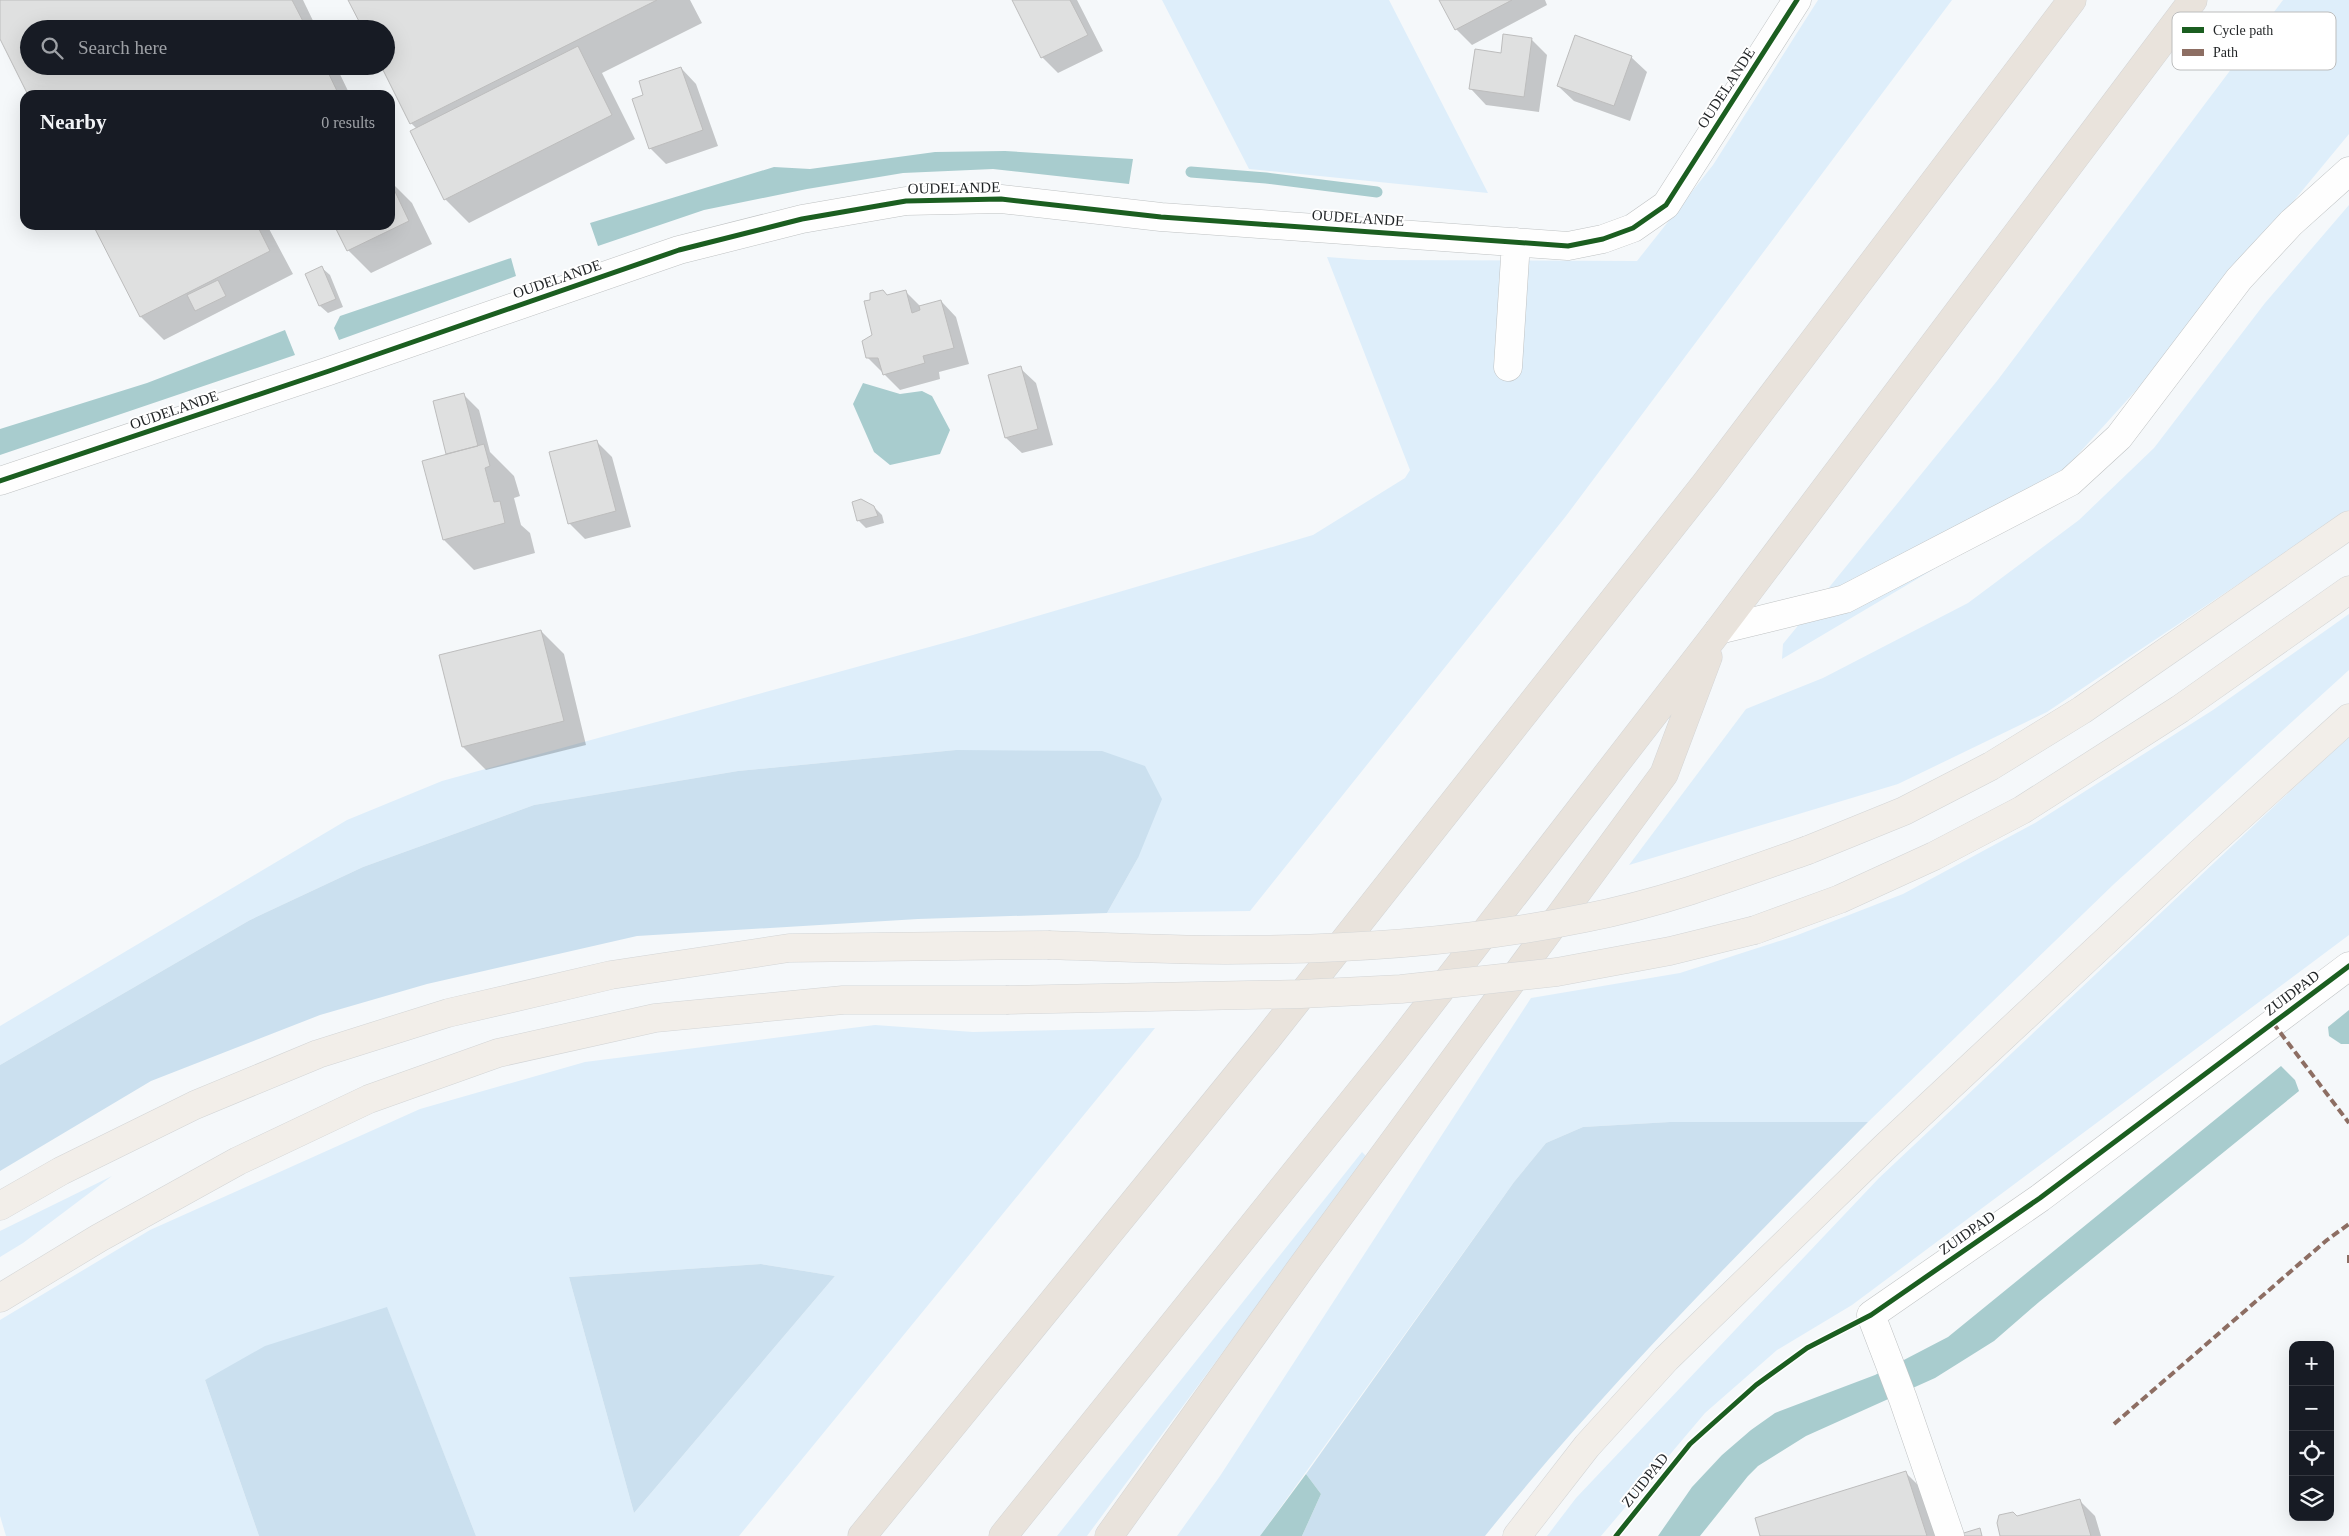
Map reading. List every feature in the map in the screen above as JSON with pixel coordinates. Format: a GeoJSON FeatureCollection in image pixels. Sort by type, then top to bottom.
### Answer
{"type":"FeatureCollection","features":[{"type":"Feature","properties":{"kind":"highway"},"geometry":{"type":"LineString","coordinates":[[862,1536],[1272,1032],[1700,491],[2072,0]]}},
{"type":"Feature","properties":{"kind":"highway"},"geometry":{"type":"LineString","coordinates":[[2184,12],[2193,0]]}},
{"type":"Feature","properties":{"kind":"highway"},"geometry":{"type":"LineString","coordinates":[[1003,1536],[1400,1042],[1719,630],[2172,28]]}},
{"type":"Feature","properties":{"kind":"highway"},"geometry":{"type":"LineString","coordinates":[[1109,1536],[1301,1268],[1664,774],[1719,630]]}},
{"type":"Feature","properties":{"kind":"main road"},"geometry":{"type":"LineString","coordinates":[[0,1206],[61,1171],[195,1105],[318,1054],[448,1013],[611,974],[789,948],[1048,945],[1227,950],[1360,946],[1490,935],[1587,918],[1698,889],[1808,850],[1904,811],[1991,766],[2082,710],[2349,525]]}},
{"type":"Feature","properties":{"kind":"main road"},"geometry":{"type":"LineString","coordinates":[[0,1298],[99,1238],[246,1157],[368,1099],[498,1053],[654,1018],[843,1000],[1006,1000],[1301,994],[1401,989],[1557,972],[1670,951],[1754,930],[1848,895],[1934,856],[2022,810],[2180,710],[2349,590]]}},
{"type":"Feature","properties":{"kind":"main road"},"geometry":{"type":"LineString","coordinates":[[1516,1536],[1587,1446],[1674,1352],[1885,1147],[2200,853],[2349,718]]}},
{"type":"Feature","properties":{"kind":"street","name":"OUDELANDE"},"geometry":{"type":"LineString","coordinates":[[0,481],[329,371],[679,250],[802,219],[906,201],[1001,199],[1161,217],[1568,246],[1603,240],[1633,228],[1666,205],[1798,0]]}},
{"type":"Feature","properties":{"kind":"street"},"geometry":{"type":"LineString","coordinates":[[1719,630],[1845,599],[2070,482],[2119,437],[2240,279],[2292,224],[2349,171]]}},
{"type":"Feature","properties":{"kind":"street"},"geometry":{"type":"LineString","coordinates":[[1508,366],[1516,242]]}},
{"type":"Feature","properties":{"kind":"street","name":"ZUIDPAD"},"geometry":{"type":"LineString","coordinates":[[1950,1536],[1903,1399],[1871,1316],[2040,1198],[2349,966]]}},
{"type":"Feature","properties":{"kind":"shaded area"},"geometry":{"type":"Polygon","coordinates":[[[1162,0],[1389,0],[1488,193],[1249,169],[1162,0]]]}},
{"type":"Feature","properties":{"kind":"shaded area"},"geometry":{"type":"Polygon","coordinates":[[[1818,0],[1952,0],[1566,516],[1250,911],[1107,913],[1138,858],[956,750],[738,771],[534,805],[363,867],[250,920],[0,1065],[0,1026],[347,820],[442,781],[973,635],[1313,535],[1405,478],[1410,470],[1327,257],[1367,260],[1637,261],[1713,165],[1818,0]]]}},
{"type":"Feature","properties":{"kind":"shaded area"},"geometry":{"type":"Polygon","coordinates":[[[2283,0],[2349,0],[2349,134],[2148,377],[2072,461],[1988,537],[1782,659],[1783,644],[1997,381],[2230,70],[2336,70],[2336,12],[2274,12],[2283,0]]]}},
{"type":"Feature","properties":{"kind":"shaded area"},"geometry":{"type":"Polygon","coordinates":[[[1005,151],[1133,159],[1129,184],[993,169],[903,173],[807,189],[704,210],[598,246],[590,223],[774,167],[810,169],[935,152],[1005,151]]]}},
{"type":"Feature","properties":{"kind":"shaded area"},"geometry":{"type":"Polygon","coordinates":[[[2349,205],[2349,510],[2047,712],[1898,784],[1629,865],[1746,709],[1823,678],[1968,603],[2079,520],[2154,448],[2265,303],[2349,205]]]}},
{"type":"Feature","properties":{"kind":"shaded area"},"geometry":{"type":"Polygon","coordinates":[[[511,258],[516,276],[339,340],[334,328],[340,316],[511,258]]]}},
{"type":"Feature","properties":{"kind":"shaded area"},"geometry":{"type":"Polygon","coordinates":[[[285,330],[295,355],[0,455],[0,429],[147,383],[285,330]]]}},
{"type":"Feature","properties":{"kind":"shaded area"},"geometry":{"type":"Polygon","coordinates":[[[863,383],[900,394],[922,391],[932,396],[950,430],[940,454],[890,465],[874,452],[853,404],[863,383]]]}},
{"type":"Feature","properties":{"kind":"shaded area"},"geometry":{"type":"Polygon","coordinates":[[[2349,614],[2349,670],[2114,884],[1868,1122],[1670,1122],[1583,1127],[1546,1143],[1514,1182],[1260,1536],[1177,1536],[1220,1476],[1531,998],[1680,973],[1795,936],[1903,894],[2035,823],[2213,710],[2349,614]]]}},
{"type":"Feature","properties":{"kind":"shaded area"},"geometry":{"type":"Polygon","coordinates":[[[2349,736],[2349,935],[1852,1305],[1777,1350],[1705,1413],[1601,1536],[1547,1536],[1576,1498],[1879,1178],[2349,736]]]}},
{"type":"Feature","properties":{"kind":"shaded area"},"geometry":{"type":"Polygon","coordinates":[[[956,750],[1102,751],[1145,766],[1162,799],[1138,858],[1107,913],[918,919],[637,936],[427,984],[320,1015],[151,1081],[0,1171],[0,1065],[250,920],[363,867],[534,805],[738,771],[956,750]]]}},
{"type":"Feature","properties":{"kind":"shaded area"},"geometry":{"type":"Polygon","coordinates":[[[2349,1010],[2349,1044],[2341,1044],[2329,1036],[2328,1027],[2349,1010]]]}},
{"type":"Feature","properties":{"kind":"shaded area"},"geometry":{"type":"Polygon","coordinates":[[[875,1025],[973,1032],[1155,1028],[739,1536],[476,1536],[387,1308],[205,1380],[259,1536],[6,1536],[0,1516],[0,1320],[150,1230],[420,1109],[585,1062],[875,1025]],[[761,1264],[569,1277],[634,1513],[835,1276],[761,1264]]]}},
{"type":"Feature","properties":{"kind":"shaded area"},"geometry":{"type":"Polygon","coordinates":[[[2281,1066],[2295,1080],[2299,1091],[2039,1302],[1994,1341],[1935,1378],[1806,1436],[1758,1466],[1700,1536],[1658,1536],[1692,1487],[1722,1455],[1751,1430],[1775,1413],[1875,1375],[1948,1337],[2281,1066]]]}},
{"type":"Feature","properties":{"kind":"shaded area"},"geometry":{"type":"Polygon","coordinates":[[[1670,1122],[1868,1122],[1671,1324],[1576,1428],[1485,1536],[1302,1536],[1321,1494],[1306,1474],[1514,1182],[1546,1143],[1583,1127],[1670,1122]]]}},
{"type":"Feature","properties":{"kind":"shaded area"},"geometry":{"type":"Polygon","coordinates":[[[1362,1152],[1367,1157],[1087,1536],[1057,1536],[1362,1152]]]}},
{"type":"Feature","properties":{"kind":"shaded area"},"geometry":{"type":"Polygon","coordinates":[[[112,1176],[23,1243],[0,1257],[0,1231],[112,1176]]]}},
{"type":"Feature","properties":{"kind":"shaded area"},"geometry":{"type":"Polygon","coordinates":[[[761,1264],[835,1276],[634,1513],[569,1277],[761,1264]]]}},
{"type":"Feature","properties":{"kind":"shaded area"},"geometry":{"type":"Polygon","coordinates":[[[387,1307],[476,1536],[259,1536],[205,1380],[265,1346],[387,1307]]]}},
{"type":"Feature","properties":{"kind":"shaded area"},"geometry":{"type":"Polygon","coordinates":[[[1306,1474],[1321,1494],[1302,1536],[1260,1536],[1306,1474]]]}},
{"type":"Feature","properties":{"kind":"building"},"geometry":{"type":"Polygon","coordinates":[[[0,0],[292,0],[302,20],[20,20],[20,75],[329,75],[337,90],[26,90],[0,39],[0,0]]]}},
{"type":"Feature","properties":{"kind":"building"},"geometry":{"type":"Polygon","coordinates":[[[348,0],[657,0],[410,124],[395,94],[395,90],[393,90],[386,75],[395,75],[395,20],[358,20],[348,0]]]}},
{"type":"Feature","properties":{"kind":"building"},"geometry":{"type":"Polygon","coordinates":[[[1012,0],[1070,0],[1088,35],[1041,58],[1012,0]]]}},
{"type":"Feature","properties":{"kind":"building"},"geometry":{"type":"Polygon","coordinates":[[[1439,0],[1512,0],[1455,30],[1439,0]]]}},
{"type":"Feature","properties":{"kind":"building"},"geometry":{"type":"Polygon","coordinates":[[[1503,34],[1532,38],[1524,97],[1469,89],[1475,49],[1501,53],[1503,34]]]}},
{"type":"Feature","properties":{"kind":"building"},"geometry":{"type":"Polygon","coordinates":[[[1575,35],[1632,56],[1614,106],[1557,86],[1575,35]]]}},
{"type":"Feature","properties":{"kind":"building"},"geometry":{"type":"Polygon","coordinates":[[[578,46],[612,115],[444,200],[410,131],[578,46]]]}},
{"type":"Feature","properties":{"kind":"building"},"geometry":{"type":"Polygon","coordinates":[[[681,67],[703,130],[649,149],[632,99],[643,95],[639,81],[681,67]]]}},
{"type":"Feature","properties":{"kind":"building"},"geometry":{"type":"Polygon","coordinates":[[[395,192],[409,221],[395,228],[395,192]]]}},
{"type":"Feature","properties":{"kind":"building"},"geometry":{"type":"Polygon","coordinates":[[[96,230],[260,230],[270,251],[140,317],[96,230]]]}},
{"type":"Feature","properties":{"kind":"building"},"geometry":{"type":"Polygon","coordinates":[[[336,230],[390,230],[347,251],[336,230]]]}},
{"type":"Feature","properties":{"kind":"building"},"geometry":{"type":"Polygon","coordinates":[[[322,266],[336,299],[319,306],[305,274],[322,266]]]}},
{"type":"Feature","properties":{"kind":"building"},"geometry":{"type":"Polygon","coordinates":[[[218,280],[226,296],[195,311],[187,295],[218,280]]]}},
{"type":"Feature","properties":{"kind":"building"},"geometry":{"type":"Polygon","coordinates":[[[883,290],[887,295],[906,290],[912,313],[920,310],[919,306],[941,300],[954,348],[923,356],[925,363],[883,375],[878,358],[866,358],[862,341],[872,335],[864,301],[870,300],[870,293],[883,290]]]}},
{"type":"Feature","properties":{"kind":"building"},"geometry":{"type":"Polygon","coordinates":[[[1021,366],[1038,429],[1005,438],[988,375],[1021,366]]]}},
{"type":"Feature","properties":{"kind":"building"},"geometry":{"type":"Polygon","coordinates":[[[464,393],[478,446],[446,454],[433,401],[464,393]]]}},
{"type":"Feature","properties":{"kind":"building"},"geometry":{"type":"Polygon","coordinates":[[[597,440],[616,511],[568,524],[549,452],[597,440]]]}},
{"type":"Feature","properties":{"kind":"building"},"geometry":{"type":"Polygon","coordinates":[[[484,444],[490,466],[485,468],[494,502],[500,501],[505,523],[443,540],[422,461],[484,444]]]}},
{"type":"Feature","properties":{"kind":"building"},"geometry":{"type":"Polygon","coordinates":[[[861,499],[874,506],[878,516],[857,521],[852,502],[861,499]]]}},
{"type":"Feature","properties":{"kind":"building"},"geometry":{"type":"Polygon","coordinates":[[[541,630],[564,721],[462,747],[439,655],[541,630]]]}},
{"type":"Feature","properties":{"kind":"building"},"geometry":{"type":"Polygon","coordinates":[[[1906,1471],[1927,1536],[1760,1536],[1755,1518],[1906,1471]]]}},
{"type":"Feature","properties":{"kind":"building"},"geometry":{"type":"Polygon","coordinates":[[[2080,1499],[2091,1536],[2000,1536],[1997,1523],[1999,1515],[2013,1512],[2017,1516],[2080,1499]]]}},
{"type":"Feature","properties":{"kind":"building"},"geometry":{"type":"Polygon","coordinates":[[[1980,1528],[1982,1536],[1954,1536],[1980,1528]]]}},
{"type":"Feature","properties":{"kind":"waterway"},"geometry":{"type":"LineString","coordinates":[[1191,172],[1266,178],[1377,192]]}},
{"type":"Feature","properties":{"kind":"marked path"},"geometry":{"type":"LineString","coordinates":[[2273,1023],[2349,1123]]}},
{"type":"Feature","properties":{"kind":"marked path"},"geometry":{"type":"LineString","coordinates":[[2114,1424],[2327,1240],[2349,1224]]}},
{"type":"Feature","properties":{"kind":"marked path"},"geometry":{"type":"LineString","coordinates":[[2349,1255],[2349,1266]]}},
{"type":"Feature","properties":{"kind":"cycle path"},"geometry":{"type":"LineString","coordinates":[[0,481],[329,371],[679,250],[802,219],[906,201],[1001,199],[1161,217],[1568,246],[1603,239],[1633,228],[1666,205],[1797,0]]}},
{"type":"Feature","properties":{"kind":"cycle path"},"geometry":{"type":"LineString","coordinates":[[1616,1536],[1690,1444],[1756,1385],[1807,1348],[1871,1315],[2040,1198],[2349,966]]}}]}
